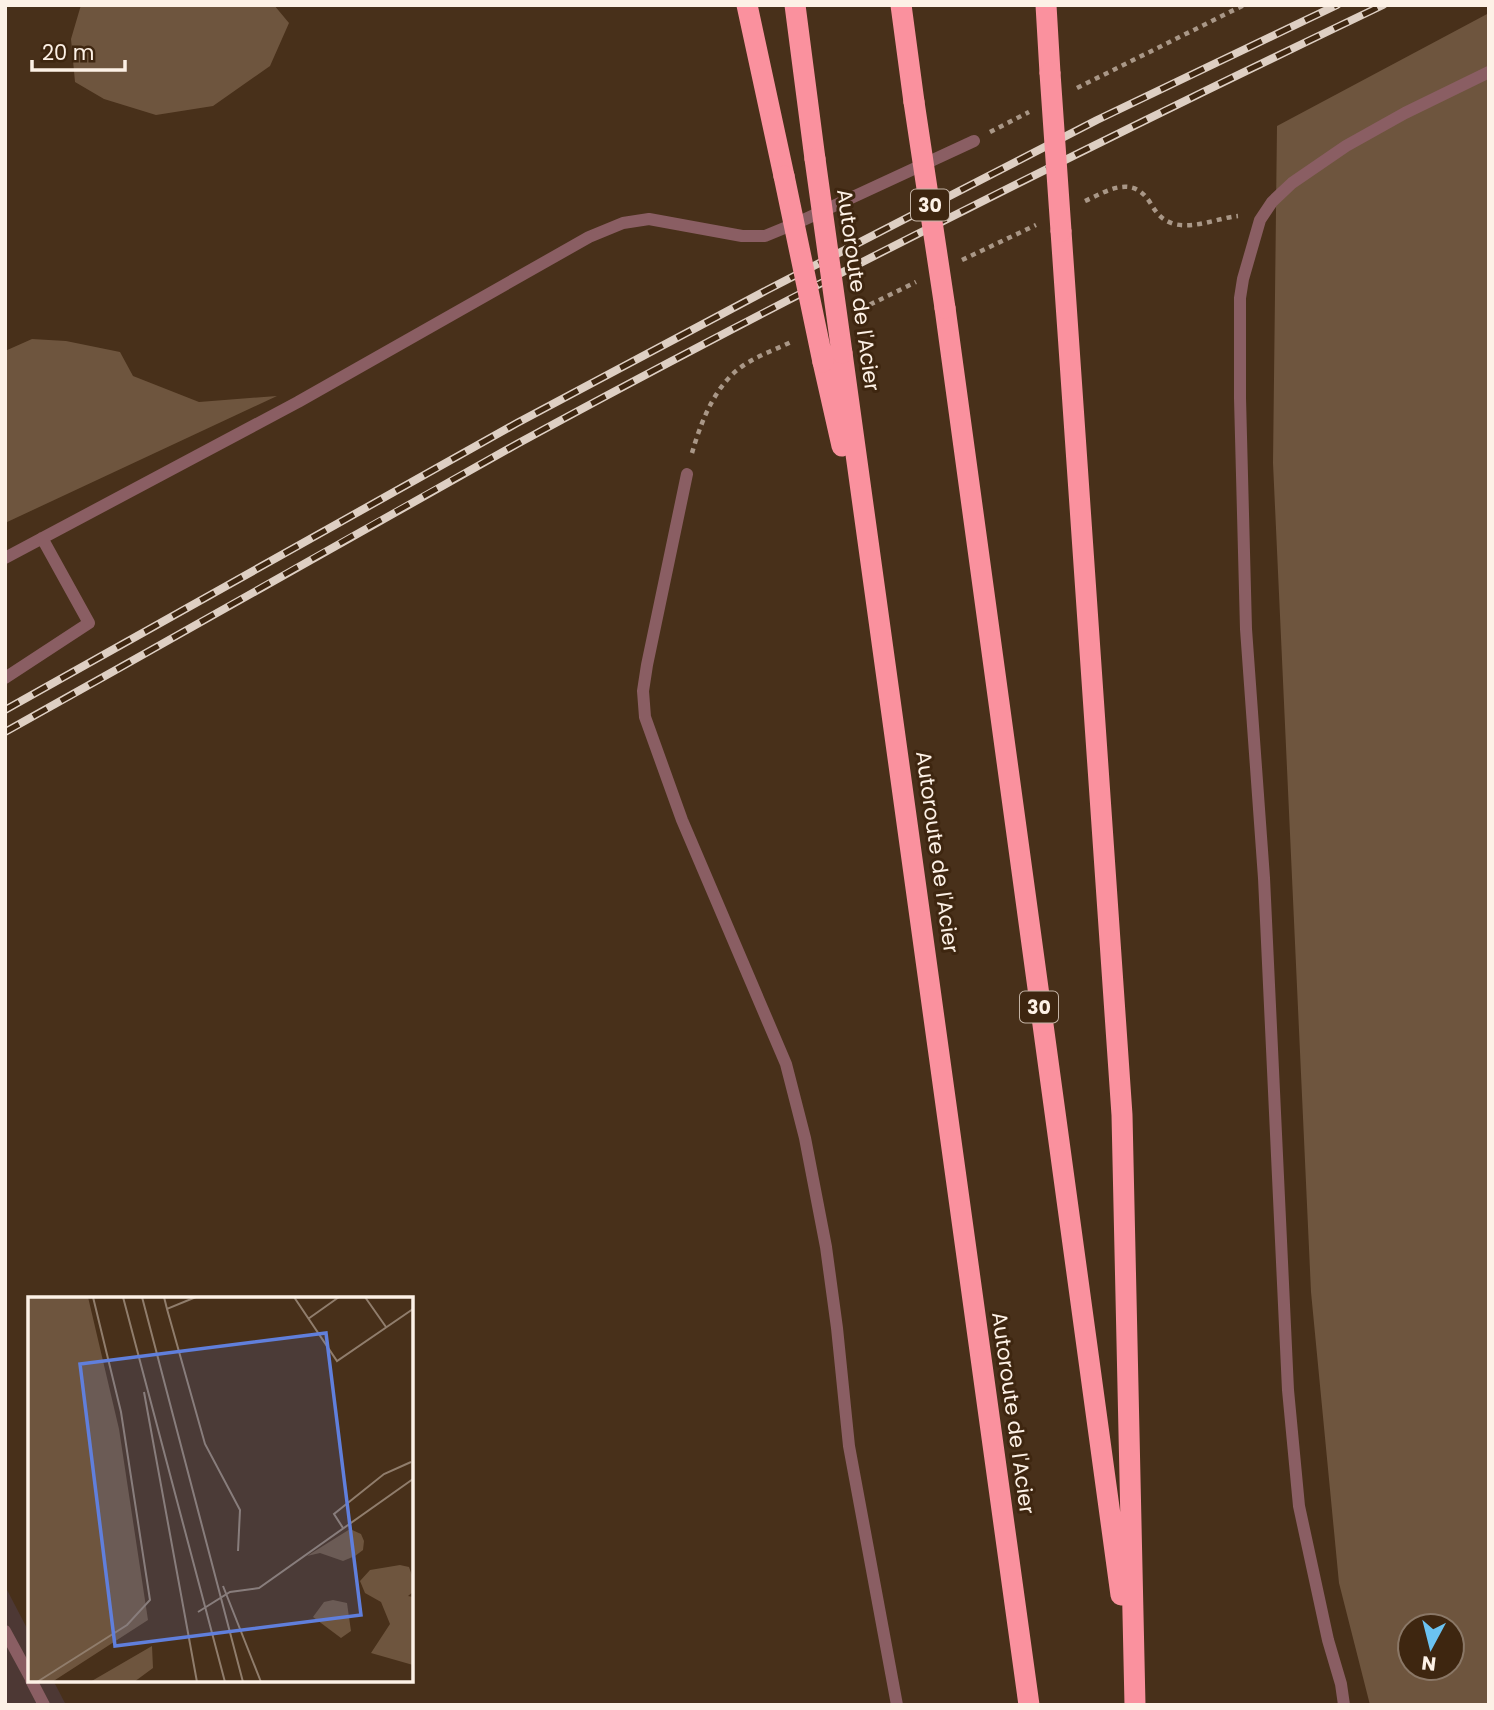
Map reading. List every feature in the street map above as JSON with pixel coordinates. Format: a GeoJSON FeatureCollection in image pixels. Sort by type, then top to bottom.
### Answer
{"type":"FeatureCollection","features":[{"type":"Feature","properties":{"kind":"highway"},"geometry":{"type":"LineString","coordinates":[[747,5],[784,176],[833,357]]}},
{"type":"Feature","properties":{"kind":"highway","name":"Autoroute de l'Acier"},"geometry":{"type":"LineString","coordinates":[[795,5],[815,159],[833,357],[879,612],[1029,1705]]}},
{"type":"Feature","properties":{"kind":"highway","name":"30"},"geometry":{"type":"LineString","coordinates":[[901,5],[945,309],[1135,1705]]}},
{"type":"Feature","properties":{"kind":"highway"},"geometry":{"type":"LineString","coordinates":[[1046,5],[1122,1115],[1135,1705]]}},
{"type":"Feature","properties":{"kind":"lane"},"geometry":{"type":"LineString","coordinates":[[1344,1705],[1298,1506],[1287,1390],[1264,878],[1246,629],[1240,298],[1251,245],[1260,220],[1272,202],[1292,183],[1358,139],[1489,72]]}},
{"type":"Feature","properties":{"kind":"lane"},"geometry":{"type":"LineString","coordinates":[[5,558],[298,402],[589,237],[623,223],[649,219],[742,236],[765,236],[974,141]]}},
{"type":"Feature","properties":{"kind":"lane"},"geometry":{"type":"LineString","coordinates":[[687,474],[647,665],[643,691],[645,717],[682,820],[786,1064],[793,1089],[826,1247],[849,1446],[897,1705]]}},
{"type":"Feature","properties":{"kind":"lane"},"geometry":{"type":"LineString","coordinates":[[5,678],[89,623],[43,538]]}},
{"type":"Feature","properties":{"kind":"lane"},"geometry":{"type":"LineString","coordinates":[[5,1631],[28,1673]]}},
{"type":"Feature","properties":{"kind":"lane"},"geometry":{"type":"LineString","coordinates":[[32,1682],[44,1705]]}},
{"type":"Feature","properties":{"kind":"path"},"geometry":{"type":"LineString","coordinates":[[1073,90],[1244,5]]}},
{"type":"Feature","properties":{"kind":"path"},"geometry":{"type":"LineString","coordinates":[[974,141],[1036,109]]}},
{"type":"Feature","properties":{"kind":"shaded area"},"geometry":{"type":"Polygon","coordinates":[[[81,5],[274,5],[289,23],[270,66],[213,106],[156,115],[104,99],[75,82],[71,39],[81,5]]]}},
{"type":"Feature","properties":{"kind":"shaded area"},"geometry":{"type":"Polygon","coordinates":[[[1489,13],[1489,1705],[1370,1705],[1339,1583],[1311,1292],[1273,463],[1277,126],[1489,13]]]}},
{"type":"Feature","properties":{"kind":"shaded area"},"geometry":{"type":"Polygon","coordinates":[[[32,339],[66,341],[120,352],[133,376],[199,402],[277,396],[5,523],[5,351],[32,339]]]}},
{"type":"Feature","properties":{"kind":"shaded area"},"geometry":{"type":"Polygon","coordinates":[[[5,1586],[28,1630],[28,1682],[54,1682],[66,1705],[5,1705],[5,1586]]]}},
{"type":"Feature","properties":{"kind":"railway"},"geometry":{"type":"LineString","coordinates":[[5,710],[517,423],[767,290],[1097,120],[1337,5]]}},
{"type":"Feature","properties":{"kind":"railway"},"geometry":{"type":"LineString","coordinates":[[5,732],[624,386],[1056,165],[1383,5]]}}]}
